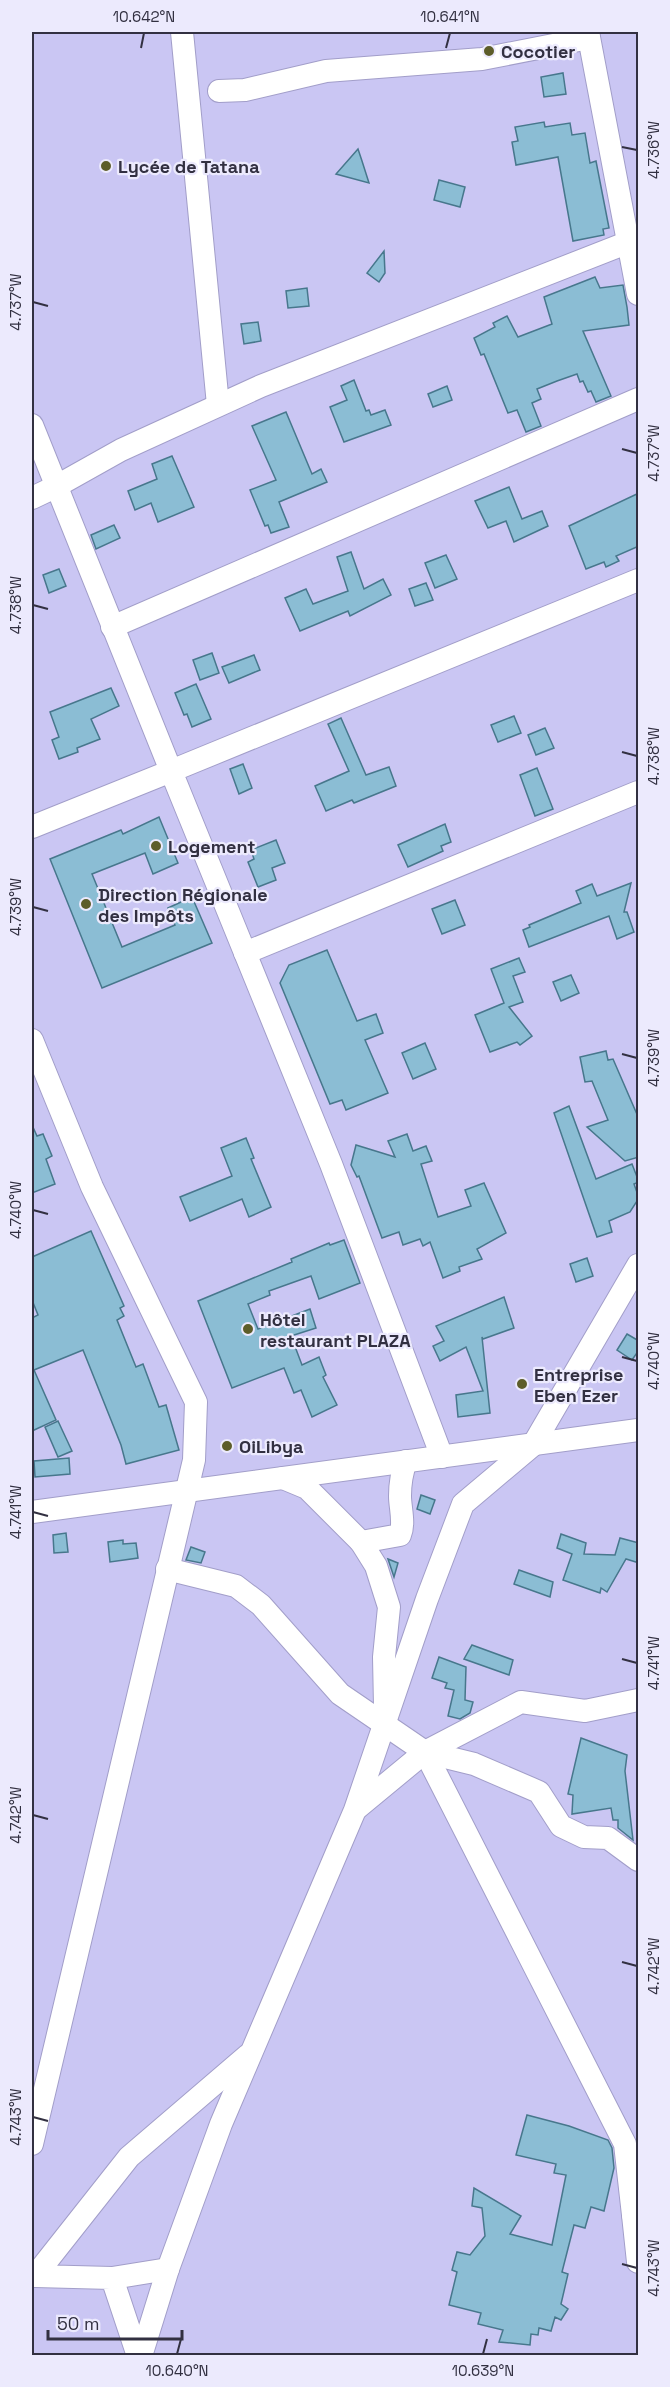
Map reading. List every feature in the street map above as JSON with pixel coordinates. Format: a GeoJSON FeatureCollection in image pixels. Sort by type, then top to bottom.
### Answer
{"type":"FeatureCollection","features":[{"type":"Feature","properties":{"kind":"street"},"geometry":{"type":"LineString","coordinates":[[182,32],[218,405]]}},
{"type":"Feature","properties":{"kind":"street"},"geometry":{"type":"LineString","coordinates":[[219,91],[245,90],[326,71],[482,59],[589,35],[634,242],[639,294]]}},
{"type":"Feature","properties":{"kind":"street"},"geometry":{"type":"LineString","coordinates":[[32,498],[121,450],[261,386],[634,242]]}},
{"type":"Feature","properties":{"kind":"street"},"geometry":{"type":"LineString","coordinates":[[112,627],[639,399]]}},
{"type":"Feature","properties":{"kind":"street"},"geometry":{"type":"LineString","coordinates":[[32,425],[331,1164],[442,1456]]}},
{"type":"Feature","properties":{"kind":"street"},"geometry":{"type":"LineString","coordinates":[[32,827],[639,580]]}},
{"type":"Feature","properties":{"kind":"street"},"geometry":{"type":"LineString","coordinates":[[245,953],[637,789]]}},
{"type":"Feature","properties":{"kind":"street"},"geometry":{"type":"LineString","coordinates":[[32,1040],[92,1186],[196,1402],[194,1460],[166,1569],[32,2144]]}},
{"type":"Feature","properties":{"kind":"street"},"geometry":{"type":"LineString","coordinates":[[139,2355],[221,2124],[355,1810],[427,1599],[463,1504],[533,1445],[639,1265]]}},
{"type":"Feature","properties":{"kind":"street"},"geometry":{"type":"LineString","coordinates":[[32,1512],[639,1430]]}},
{"type":"Feature","properties":{"kind":"street"},"geometry":{"type":"LineString","coordinates":[[361,1542],[400,1535],[402,1529],[400,1494],[406,1461]]}},
{"type":"Feature","properties":{"kind":"street"},"geometry":{"type":"LineString","coordinates":[[282,1478],[307,1488],[361,1542],[376,1566],[389,1607],[384,1657],[385,1723]]}},
{"type":"Feature","properties":{"kind":"street"},"geometry":{"type":"LineString","coordinates":[[166,1569],[237,1586],[261,1605],[340,1694],[425,1752],[474,1764],[539,1792],[561,1826],[584,1837],[608,1838],[639,1860]]}},
{"type":"Feature","properties":{"kind":"street"},"geometry":{"type":"LineString","coordinates":[[355,1810],[425,1752],[521,1702],[585,1711],[639,1700]]}},
{"type":"Feature","properties":{"kind":"street"},"geometry":{"type":"LineString","coordinates":[[425,1752],[625,2144],[636,2216],[639,2262]]}},
{"type":"Feature","properties":{"kind":"street"},"geometry":{"type":"LineString","coordinates":[[33,2276],[129,2157],[252,2052]]}},
{"type":"Feature","properties":{"kind":"street"},"geometry":{"type":"LineString","coordinates":[[33,2276],[112,2278],[168,2269]]}},
{"type":"Feature","properties":{"kind":"street"},"geometry":{"type":"LineString","coordinates":[[112,2278],[139,2355]]}},
{"type":"Feature","properties":{"kind":"building"},"geometry":{"type":"Polygon","coordinates":[[[563,73],[566,94],[544,97],[541,77],[563,73]]]}},
{"type":"Feature","properties":{"kind":"building"},"geometry":{"type":"Polygon","coordinates":[[[544,122],[545,127],[570,123],[572,135],[585,133],[590,163],[596,161],[609,228],[603,229],[604,235],[573,241],[558,157],[516,165],[512,142],[518,141],[515,127],[544,122]]]}},
{"type":"Feature","properties":{"kind":"building"},"geometry":{"type":"Polygon","coordinates":[[[358,149],[362,161],[369,183],[336,174],[358,149]]]}},
{"type":"Feature","properties":{"kind":"building"},"geometry":{"type":"Polygon","coordinates":[[[439,180],[465,187],[460,207],[434,200],[439,180]]]}},
{"type":"Feature","properties":{"kind":"building"},"geometry":{"type":"Polygon","coordinates":[[[384,251],[385,273],[379,282],[367,273],[384,251]]]}},
{"type":"Feature","properties":{"kind":"building"},"geometry":{"type":"Polygon","coordinates":[[[595,277],[600,288],[623,285],[627,307],[629,325],[583,331],[611,396],[596,402],[591,391],[588,392],[577,374],[537,389],[541,399],[532,403],[541,426],[526,432],[517,410],[508,413],[484,354],[481,355],[474,338],[495,327],[493,323],[507,316],[518,337],[552,324],[544,297],[595,277]]]}},
{"type":"Feature","properties":{"kind":"building"},"geometry":{"type":"Polygon","coordinates":[[[307,288],[309,306],[288,308],[286,291],[307,288]]]}},
{"type":"Feature","properties":{"kind":"building"},"geometry":{"type":"Polygon","coordinates":[[[258,322],[261,341],[244,344],[241,324],[258,322]]]}},
{"type":"Feature","properties":{"kind":"building"},"geometry":{"type":"Polygon","coordinates":[[[354,380],[366,411],[369,410],[371,415],[385,410],[391,425],[344,442],[330,407],[347,400],[341,386],[354,380]]]}},
{"type":"Feature","properties":{"kind":"building"},"geometry":{"type":"Polygon","coordinates":[[[447,386],[452,400],[433,407],[428,394],[447,386]]]}},
{"type":"Feature","properties":{"kind":"building"},"geometry":{"type":"Polygon","coordinates":[[[286,412],[312,474],[321,469],[327,482],[279,502],[289,527],[271,533],[268,525],[265,526],[250,490],[276,480],[252,426],[286,412]]]}},
{"type":"Feature","properties":{"kind":"building"},"geometry":{"type":"Polygon","coordinates":[[[172,456],[194,507],[158,522],[151,503],[135,510],[128,491],[157,479],[152,464],[172,456]]]}},
{"type":"Feature","properties":{"kind":"building"},"geometry":{"type":"Polygon","coordinates":[[[509,487],[522,519],[542,511],[548,526],[514,542],[506,521],[488,528],[475,501],[509,487]]]}},
{"type":"Feature","properties":{"kind":"building"},"geometry":{"type":"Polygon","coordinates":[[[639,493],[639,546],[616,556],[619,561],[606,567],[604,562],[586,569],[569,526],[639,493]]]}},
{"type":"Feature","properties":{"kind":"building"},"geometry":{"type":"Polygon","coordinates":[[[114,525],[120,538],[96,549],[91,535],[114,525]]]}},
{"type":"Feature","properties":{"kind":"building"},"geometry":{"type":"Polygon","coordinates":[[[351,552],[364,589],[383,579],[391,595],[350,616],[348,611],[300,631],[285,598],[306,589],[313,604],[348,591],[337,557],[351,552]]]}},
{"type":"Feature","properties":{"kind":"building"},"geometry":{"type":"Polygon","coordinates":[[[446,555],[457,579],[435,588],[425,563],[446,555]]]}},
{"type":"Feature","properties":{"kind":"building"},"geometry":{"type":"Polygon","coordinates":[[[59,569],[66,586],[49,593],[43,575],[59,569]]]}},
{"type":"Feature","properties":{"kind":"building"},"geometry":{"type":"Polygon","coordinates":[[[426,583],[433,600],[415,606],[409,589],[426,583]]]}},
{"type":"Feature","properties":{"kind":"building"},"geometry":{"type":"Polygon","coordinates":[[[212,653],[219,673],[200,680],[193,660],[212,653]]]}},
{"type":"Feature","properties":{"kind":"building"},"geometry":{"type":"Polygon","coordinates":[[[254,655],[260,670],[229,683],[222,667],[254,655]]]}},
{"type":"Feature","properties":{"kind":"building"},"geometry":{"type":"Polygon","coordinates":[[[196,684],[211,719],[192,727],[175,693],[196,684]]]}},
{"type":"Feature","properties":{"kind":"building"},"geometry":{"type":"Polygon","coordinates":[[[111,688],[119,706],[91,719],[100,739],[77,748],[78,752],[59,759],[52,740],[59,737],[50,712],[111,688]]]}},
{"type":"Feature","properties":{"kind":"building"},"geometry":{"type":"Polygon","coordinates":[[[514,716],[521,733],[498,742],[491,725],[514,716]]]}},
{"type":"Feature","properties":{"kind":"building"},"geometry":{"type":"Polygon","coordinates":[[[341,718],[366,775],[389,767],[396,786],[354,803],[352,800],[326,811],[315,786],[349,771],[328,724],[341,718]]]}},
{"type":"Feature","properties":{"kind":"building"},"geometry":{"type":"Polygon","coordinates":[[[545,728],[554,748],[536,755],[528,735],[545,728]]]}},
{"type":"Feature","properties":{"kind":"building"},"geometry":{"type":"Polygon","coordinates":[[[243,764],[252,788],[239,794],[230,769],[243,764]]]}},
{"type":"Feature","properties":{"kind":"building"},"geometry":{"type":"Polygon","coordinates":[[[537,768],[553,809],[535,816],[520,775],[537,768]]]}},
{"type":"Feature","properties":{"kind":"building","name":"Direction Régionale des Impôts"},"geometry":{"type":"Polygon","coordinates":[[[159,817],[178,863],[153,874],[145,853],[92,874],[122,947],[175,925],[168,908],[192,897],[212,943],[102,988],[50,859],[121,830],[123,834],[159,817]]]}},
{"type":"Feature","properties":{"kind":"building"},"geometry":{"type":"Polygon","coordinates":[[[445,824],[451,842],[441,846],[443,851],[408,867],[398,845],[445,824]]]}},
{"type":"Feature","properties":{"kind":"building"},"geometry":{"type":"Polygon","coordinates":[[[276,840],[285,863],[272,868],[276,880],[258,887],[248,862],[254,859],[251,850],[276,840]]]}},
{"type":"Feature","properties":{"kind":"building"},"geometry":{"type":"Polygon","coordinates":[[[631,883],[624,912],[627,912],[634,932],[617,939],[609,916],[529,947],[523,930],[530,927],[529,925],[581,903],[576,891],[592,884],[597,896],[631,883]]]}},
{"type":"Feature","properties":{"kind":"building"},"geometry":{"type":"Polygon","coordinates":[[[455,900],[465,925],[442,934],[432,909],[455,900]]]}},
{"type":"Feature","properties":{"kind":"building"},"geometry":{"type":"Polygon","coordinates":[[[327,950],[357,1021],[376,1014],[383,1033],[365,1040],[388,1093],[346,1110],[342,1100],[330,1104],[280,983],[289,965],[327,950]]]}},
{"type":"Feature","properties":{"kind":"building"},"geometry":{"type":"Polygon","coordinates":[[[519,958],[525,972],[513,976],[523,1002],[509,1007],[532,1036],[520,1045],[517,1042],[490,1052],[475,1015],[504,1003],[491,969],[519,958]]]}},
{"type":"Feature","properties":{"kind":"building"},"geometry":{"type":"Polygon","coordinates":[[[571,975],[579,993],[561,1001],[553,982],[571,975]]]}},
{"type":"Feature","properties":{"kind":"building"},"geometry":{"type":"Polygon","coordinates":[[[425,1043],[436,1069],[413,1079],[402,1053],[425,1043]]]}},
{"type":"Feature","properties":{"kind":"building"},"geometry":{"type":"Polygon","coordinates":[[[606,1051],[608,1060],[613,1059],[639,1119],[639,1157],[625,1161],[587,1127],[608,1120],[592,1081],[585,1082],[580,1057],[606,1051]]]}},
{"type":"Feature","properties":{"kind":"building"},"geometry":{"type":"Polygon","coordinates":[[[569,1106],[596,1179],[632,1164],[639,1182],[634,1184],[639,1198],[630,1212],[609,1221],[612,1232],[597,1237],[554,1113],[569,1106]]]}},
{"type":"Feature","properties":{"kind":"building"},"geometry":{"type":"Polygon","coordinates":[[[32,1125],[37,1136],[43,1134],[52,1156],[46,1159],[55,1184],[32,1193],[32,1125]]]}},
{"type":"Feature","properties":{"kind":"building"},"geometry":{"type":"Polygon","coordinates":[[[407,1134],[413,1151],[426,1146],[432,1161],[421,1164],[438,1217],[471,1206],[465,1190],[484,1183],[506,1233],[477,1249],[482,1259],[459,1267],[460,1271],[443,1278],[430,1242],[423,1246],[420,1239],[403,1245],[399,1232],[382,1238],[359,1176],[357,1177],[351,1165],[356,1145],[395,1157],[388,1141],[407,1134]]]}},
{"type":"Feature","properties":{"kind":"building"},"geometry":{"type":"Polygon","coordinates":[[[246,1138],[254,1158],[251,1159],[271,1207],[249,1217],[242,1199],[190,1221],[180,1197],[232,1176],[221,1148],[246,1138]]]}},
{"type":"Feature","properties":{"kind":"building"},"geometry":{"type":"Polygon","coordinates":[[[91,1231],[124,1306],[120,1308],[124,1316],[117,1320],[136,1367],[143,1364],[159,1407],[166,1405],[179,1450],[126,1464],[121,1445],[83,1350],[34,1370],[56,1420],[32,1431],[32,1318],[38,1315],[32,1300],[32,1257],[91,1231]]]}},
{"type":"Feature","properties":{"kind":"building"},"geometry":{"type":"Polygon","coordinates":[[[344,1240],[360,1283],[319,1299],[311,1276],[269,1291],[270,1295],[248,1304],[258,1329],[310,1309],[316,1328],[291,1336],[302,1365],[319,1357],[326,1375],[323,1377],[337,1405],[312,1417],[301,1390],[294,1393],[284,1368],[232,1388],[198,1301],[292,1262],[291,1259],[329,1243],[330,1245],[344,1240]]]}},
{"type":"Feature","properties":{"kind":"building"},"geometry":{"type":"Polygon","coordinates":[[[587,1258],[593,1276],[576,1282],[570,1264],[587,1258]]]}},
{"type":"Feature","properties":{"kind":"building"},"geometry":{"type":"Polygon","coordinates":[[[504,1297],[514,1328],[483,1339],[482,1337],[490,1413],[458,1417],[456,1395],[483,1391],[466,1347],[440,1361],[433,1346],[444,1341],[436,1326],[504,1297]]]}},
{"type":"Feature","properties":{"kind":"building"},"geometry":{"type":"Polygon","coordinates":[[[627,1334],[639,1341],[639,1350],[632,1360],[617,1350],[627,1334]]]}},
{"type":"Feature","properties":{"kind":"building"},"geometry":{"type":"Polygon","coordinates":[[[58,1421],[72,1451],[58,1457],[45,1427],[58,1421]]]}},
{"type":"Feature","properties":{"kind":"building"},"geometry":{"type":"Polygon","coordinates":[[[69,1458],[70,1474],[35,1477],[34,1461],[69,1458]]]}},
{"type":"Feature","properties":{"kind":"building"},"geometry":{"type":"Polygon","coordinates":[[[421,1495],[435,1500],[430,1514],[417,1509],[421,1495]]]}},
{"type":"Feature","properties":{"kind":"building"},"geometry":{"type":"Polygon","coordinates":[[[66,1533],[68,1552],[54,1553],[53,1535],[66,1533]]]}},
{"type":"Feature","properties":{"kind":"building"},"geometry":{"type":"Polygon","coordinates":[[[561,1534],[586,1543],[584,1554],[615,1555],[620,1538],[639,1543],[639,1563],[626,1559],[607,1592],[601,1588],[600,1593],[563,1580],[572,1554],[557,1548],[561,1534]]]}},
{"type":"Feature","properties":{"kind":"building"},"geometry":{"type":"Polygon","coordinates":[[[123,1540],[123,1544],[136,1543],[138,1558],[110,1562],[108,1542],[123,1540]]]}},
{"type":"Feature","properties":{"kind":"building"},"geometry":{"type":"Polygon","coordinates":[[[191,1547],[205,1552],[201,1563],[186,1560],[191,1547]]]}},
{"type":"Feature","properties":{"kind":"building"},"geometry":{"type":"Polygon","coordinates":[[[388,1559],[398,1563],[394,1577],[388,1559]]]}},
{"type":"Feature","properties":{"kind":"building"},"geometry":{"type":"Polygon","coordinates":[[[519,1570],[553,1582],[550,1597],[514,1584],[519,1570]]]}},
{"type":"Feature","properties":{"kind":"building"},"geometry":{"type":"Polygon","coordinates":[[[472,1645],[513,1660],[509,1675],[464,1659],[472,1645]]]}},
{"type":"Feature","properties":{"kind":"building"},"geometry":{"type":"Polygon","coordinates":[[[439,1657],[466,1667],[465,1700],[473,1702],[470,1713],[460,1719],[448,1716],[454,1690],[445,1688],[447,1683],[432,1678],[439,1657]]]}},
{"type":"Feature","properties":{"kind":"building"},"geometry":{"type":"Polygon","coordinates":[[[581,1738],[627,1755],[625,1771],[633,1840],[618,1828],[618,1820],[613,1820],[611,1808],[572,1814],[573,1795],[568,1794],[581,1738]]]}},
{"type":"Feature","properties":{"kind":"building"},"geometry":{"type":"Polygon","coordinates":[[[527,2115],[569,2126],[608,2140],[612,2148],[614,2168],[604,2211],[591,2207],[585,2228],[574,2225],[562,2272],[568,2274],[561,2304],[568,2309],[561,2320],[555,2317],[551,2331],[539,2328],[538,2335],[531,2334],[530,2345],[499,2342],[503,2330],[478,2324],[481,2313],[449,2305],[457,2272],[452,2270],[457,2252],[470,2255],[485,2236],[482,2208],[472,2206],[474,2188],[521,2216],[510,2234],[552,2245],[566,2175],[554,2173],[556,2164],[516,2155],[527,2115]]]}},
{"type":"Feature","properties":{"kind":"place","name":"Cocotier"},"geometry":{"type":"Point","coordinates":[489,51]}},
{"type":"Feature","properties":{"kind":"place","name":"Lycée de Tatana"},"geometry":{"type":"Point","coordinates":[106,166]}},
{"type":"Feature","properties":{"kind":"place","name":"Logement"},"geometry":{"type":"Point","coordinates":[156,846]}},
{"type":"Feature","properties":{"kind":"place","name":"Direction Régionale des Impôts"},"geometry":{"type":"Point","coordinates":[86,904]}},
{"type":"Feature","properties":{"kind":"place","name":"Hôtel restaurant PLAZA"},"geometry":{"type":"Point","coordinates":[248,1329]}},
{"type":"Feature","properties":{"kind":"place","name":"Entreprise Eben Ezer"},"geometry":{"type":"Point","coordinates":[522,1384]}},
{"type":"Feature","properties":{"kind":"place","name":"OiLibya"},"geometry":{"type":"Point","coordinates":[227,1446]}}]}
